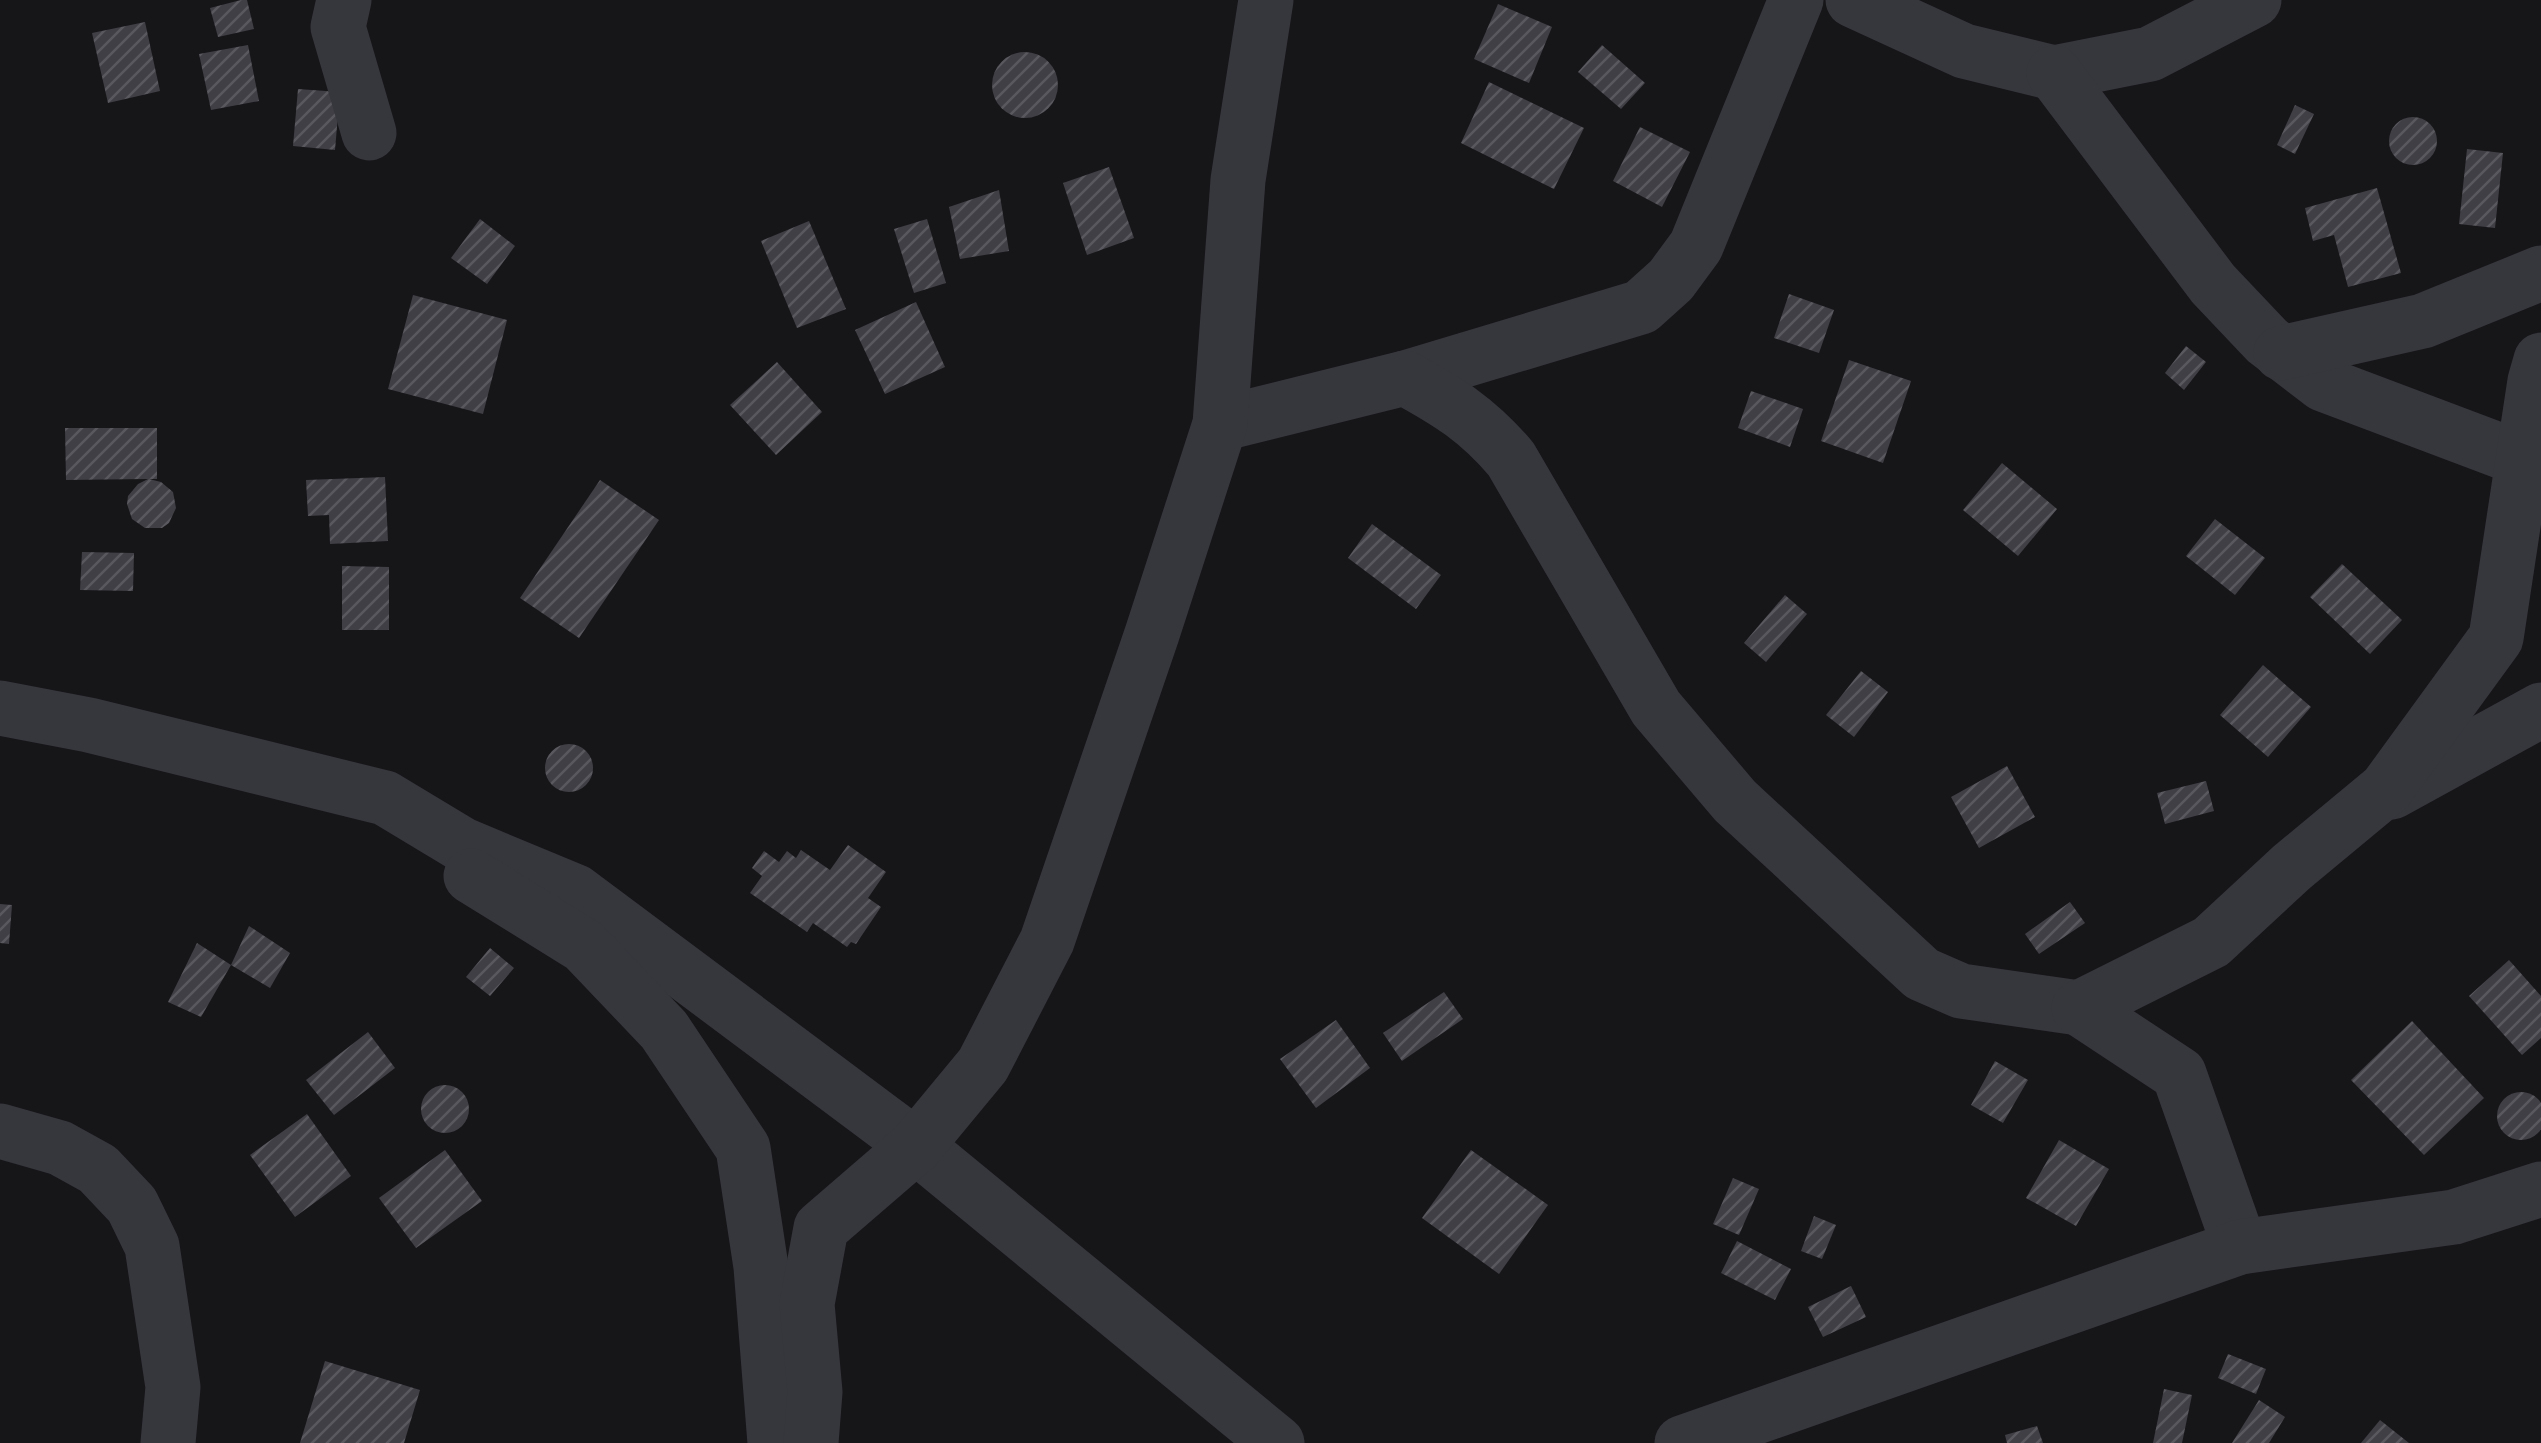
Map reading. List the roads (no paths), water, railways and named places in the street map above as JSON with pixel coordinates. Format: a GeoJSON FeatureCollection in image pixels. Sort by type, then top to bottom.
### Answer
{"type":"FeatureCollection","features":[{"type":"Feature","properties":{"kind":"street"},"geometry":{"type":"LineString","coordinates":[[344,0],[338,27],[369,132]]}},
{"type":"Feature","properties":{"kind":"street"},"geometry":{"type":"LineString","coordinates":[[811,1443],[815,1392],[808,1304],[821,1228],[916,1146],[983,1065],[1047,941],[1220,424],[1238,180],[1266,0]]}},
{"type":"Feature","properties":{"kind":"street"},"geometry":{"type":"LineString","coordinates":[[1220,424],[1405,378],[1641,307],[1671,280],[1696,246],[1796,0]]}},
{"type":"Feature","properties":{"kind":"street"},"geometry":{"type":"LineString","coordinates":[[1853,0],[1964,51],[2054,74],[2150,54],[2254,0]]}},
{"type":"Feature","properties":{"kind":"street"},"geometry":{"type":"LineString","coordinates":[[2054,74],[2213,284],[2281,353],[2323,384],[2532,466]]}},
{"type":"Feature","properties":{"kind":"street"},"geometry":{"type":"LineString","coordinates":[[2281,353],[2423,321],[2541,274]]}},
{"type":"Feature","properties":{"kind":"street"},"geometry":{"type":"LineString","coordinates":[[2541,360],[2534,380],[2532,466],[2541,528]]}},
{"type":"Feature","properties":{"kind":"street"},"geometry":{"type":"LineString","coordinates":[[1405,378],[1456,406],[1486,430],[1511,459],[1656,708],[1735,801],[1896,953],[1922,974],[1961,991],[2079,1008],[2179,1074],[2240,1247]]}},
{"type":"Feature","properties":{"kind":"street"},"geometry":{"type":"LineString","coordinates":[[2079,1008],[2211,942],[2292,867],[2386,789],[2496,638],[2532,466]]}},
{"type":"Feature","properties":{"kind":"street"},"geometry":{"type":"LineString","coordinates":[[0,708],[89,725],[385,798],[463,845],[576,892],[916,1146],[1277,1443]]}},
{"type":"Feature","properties":{"kind":"street"},"geometry":{"type":"LineString","coordinates":[[2367,805],[2541,710]]}},
{"type":"Feature","properties":{"kind":"street"},"geometry":{"type":"LineString","coordinates":[[344,788],[416,842],[584,946],[664,1030],[743,1148],[761,1266],[775,1443]]}},
{"type":"Feature","properties":{"kind":"street"},"geometry":{"type":"LineString","coordinates":[[0,1131],[60,1148],[98,1170],[132,1206],[152,1246],[155,1264],[173,1387],[168,1443]]}},
{"type":"Feature","properties":{"kind":"street"},"geometry":{"type":"LineString","coordinates":[[1682,1443],[2240,1247],[2454,1216],[2541,1189]]}}]}
